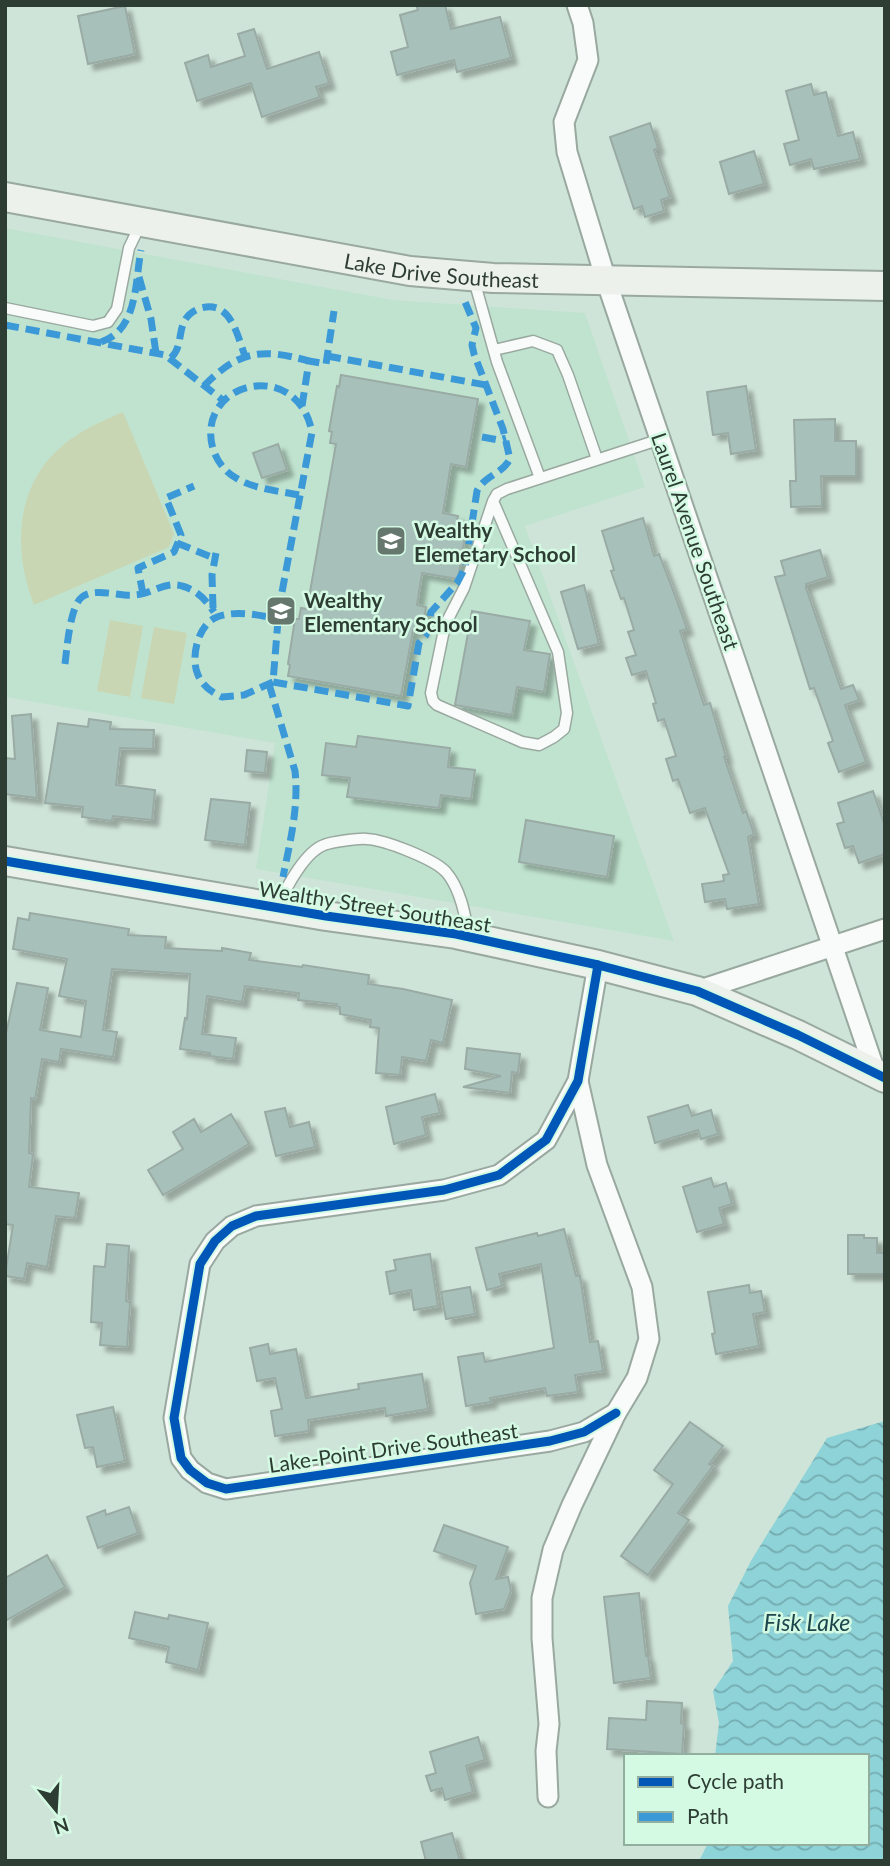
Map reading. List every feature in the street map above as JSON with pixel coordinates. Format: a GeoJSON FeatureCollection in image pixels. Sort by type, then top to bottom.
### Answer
{"type":"FeatureCollection","features":[{"type":"Feature","properties":{"kind":"main road","name":"Lake Drive Southeast"},"geometry":{"type":"LineString","coordinates":[[5,197],[410,271],[473,276],[885,286]]}},
{"type":"Feature","properties":{"kind":"main road","name":"Wealthy Street Southeast"},"geometry":{"type":"LineString","coordinates":[[5,861],[278,908],[468,937],[598,965],[697,991],[798,1035],[880,1076]]}},
{"type":"Feature","properties":{"kind":"street","name":"Laurel Avenue Southeast"},"geometry":{"type":"LineString","coordinates":[[577,5],[583,23],[588,60],[564,122],[567,152],[606,280],[880,1076]]}},
{"type":"Feature","properties":{"kind":"street"},"geometry":{"type":"LineString","coordinates":[[697,991],[885,929]]}},
{"type":"Feature","properties":{"kind":"street"},"geometry":{"type":"LineString","coordinates":[[548,1797],[549,1724],[542,1638],[542,1598],[553,1550],[616,1413],[637,1378],[649,1339],[642,1287],[597,1165],[578,1081],[598,965]]}},
{"type":"Feature","properties":{"kind":"street","name":"Lake-Point Drive Southeast"},"geometry":{"type":"LineString","coordinates":[[578,1081],[547,1140],[499,1175],[444,1190],[256,1216],[232,1226],[215,1241],[200,1264],[174,1418],[181,1458],[190,1470],[207,1483],[226,1489],[550,1441],[584,1432],[616,1413]]}},
{"type":"Feature","properties":{"kind":"lane"},"geometry":{"type":"LineString","coordinates":[[5,308],[93,326],[108,322],[117,309],[129,248],[141,222]]}},
{"type":"Feature","properties":{"kind":"lane"},"geometry":{"type":"LineString","coordinates":[[473,276],[494,350],[540,478]]}},
{"type":"Feature","properties":{"kind":"lane"},"geometry":{"type":"LineString","coordinates":[[494,350],[533,341],[557,350],[597,459]]}},
{"type":"Feature","properties":{"kind":"lane"},"geometry":{"type":"LineString","coordinates":[[493,501],[558,652],[567,713],[564,729],[539,745],[522,742],[433,701],[431,693],[445,625],[464,588],[493,501],[497,494],[507,489],[661,439]]}},
{"type":"Feature","properties":{"kind":"lane"},"geometry":{"type":"LineString","coordinates":[[278,908],[288,881],[323,845],[367,839],[426,857],[447,873],[465,910],[468,937]]}},
{"type":"Feature","properties":{"kind":"shaded area","name":"Wealthy Elementary School"},"geometry":{"type":"Polygon","coordinates":[[[5,228],[393,300],[585,313],[645,487],[525,526],[674,941],[256,869],[275,743],[5,697],[5,228]]]}},
{"type":"Feature","properties":{"kind":"shaded area"},"geometry":{"type":"Polygon","coordinates":[[[123,412],[174,534],[169,547],[34,605],[27,584],[21,542],[22,521],[34,481],[46,462],[62,446],[91,427],[123,412]]]}},
{"type":"Feature","properties":{"kind":"shaded area"},"geometry":{"type":"Polygon","coordinates":[[[110,620],[143,626],[130,697],[97,691],[110,620]]]}},
{"type":"Feature","properties":{"kind":"shaded area"},"geometry":{"type":"Polygon","coordinates":[[[154,627],[187,633],[174,704],[141,698],[154,627]]]}},
{"type":"Feature","properties":{"kind":"water","name":"Fisk Lake"},"geometry":{"type":"Polygon","coordinates":[[[885,1421],[885,1861],[699,1861],[707,1845],[869,1845],[869,1754],[715,1754],[719,1723],[713,1691],[733,1661],[728,1606],[752,1559],[827,1438],[885,1421]]]}},
{"type":"Feature","properties":{"kind":"building"},"geometry":{"type":"Polygon","coordinates":[[[416,5],[445,5],[451,29],[500,17],[511,58],[457,72],[454,60],[397,75],[391,52],[408,47],[400,15],[418,10],[416,5]]]}},
{"type":"Feature","properties":{"kind":"building"},"geometry":{"type":"Polygon","coordinates":[[[125,6],[135,54],[88,64],[78,16],[125,6]]]}},
{"type":"Feature","properties":{"kind":"building"},"geometry":{"type":"Polygon","coordinates":[[[254,29],[267,69],[319,52],[329,83],[316,87],[320,97],[262,117],[251,83],[197,101],[185,63],[208,55],[211,67],[245,56],[238,34],[254,29]]]}},
{"type":"Feature","properties":{"kind":"building"},"geometry":{"type":"Polygon","coordinates":[[[811,84],[814,95],[826,92],[838,136],[853,132],[860,159],[814,169],[811,159],[790,165],[784,144],[799,140],[786,91],[811,84]]]}},
{"type":"Feature","properties":{"kind":"building"},"geometry":{"type":"Polygon","coordinates":[[[650,123],[658,148],[654,150],[670,197],[661,200],[664,211],[645,217],[642,206],[634,209],[610,137],[650,123]]]}},
{"type":"Feature","properties":{"kind":"building"},"geometry":{"type":"Polygon","coordinates":[[[754,151],[764,184],[729,194],[720,162],[754,151]]]}},
{"type":"Feature","properties":{"kind":"building","name":"Wealthy Elemetary School"},"geometry":{"type":"Polygon","coordinates":[[[341,375],[478,399],[466,467],[451,464],[443,513],[458,516],[457,521],[467,523],[458,579],[422,573],[417,605],[426,607],[422,631],[413,630],[401,696],[288,676],[295,619],[299,619],[301,608],[307,609],[336,444],[330,443],[332,432],[329,431],[341,375]]]}},
{"type":"Feature","properties":{"kind":"building"},"geometry":{"type":"Polygon","coordinates":[[[746,386],[756,450],[731,454],[728,433],[713,435],[707,392],[746,386]]]}},
{"type":"Feature","properties":{"kind":"building"},"geometry":{"type":"Polygon","coordinates":[[[835,419],[835,441],[856,441],[856,476],[821,476],[822,506],[791,507],[790,481],[796,481],[794,420],[835,419]]]}},
{"type":"Feature","properties":{"kind":"building"},"geometry":{"type":"Polygon","coordinates":[[[278,444],[287,470],[262,478],[253,453],[278,444]]]}},
{"type":"Feature","properties":{"kind":"building"},"geometry":{"type":"Polygon","coordinates":[[[643,518],[654,556],[659,554],[687,629],[680,631],[699,690],[704,705],[710,703],[724,757],[743,813],[746,811],[754,834],[748,837],[759,904],[727,909],[725,899],[705,902],[702,884],[724,881],[723,875],[729,874],[705,808],[690,813],[678,779],[673,781],[666,759],[676,756],[664,719],[658,721],[653,704],[656,703],[646,671],[632,675],[626,658],[636,655],[628,632],[634,630],[624,598],[621,599],[611,571],[614,570],[602,531],[643,518]]]}},
{"type":"Feature","properties":{"kind":"building"},"geometry":{"type":"Polygon","coordinates":[[[820,550],[828,577],[806,584],[806,588],[841,689],[853,685],[859,700],[845,705],[866,762],[839,772],[828,743],[833,741],[814,688],[810,689],[775,577],[785,575],[781,561],[820,550]]]}},
{"type":"Feature","properties":{"kind":"building"},"geometry":{"type":"Polygon","coordinates":[[[584,585],[599,644],[578,649],[561,592],[584,585]]]}},
{"type":"Feature","properties":{"kind":"building"},"geometry":{"type":"Polygon","coordinates":[[[472,611],[530,621],[524,650],[550,654],[544,692],[517,687],[512,715],[455,705],[472,611]]]}},
{"type":"Feature","properties":{"kind":"building"},"geometry":{"type":"Polygon","coordinates":[[[31,714],[37,798],[5,794],[5,758],[15,759],[12,716],[31,714]]]}},
{"type":"Feature","properties":{"kind":"building"},"geometry":{"type":"Polygon","coordinates":[[[89,719],[111,722],[110,729],[154,730],[153,749],[120,748],[116,785],[155,790],[152,820],[113,816],[112,821],[82,817],[83,807],[45,803],[58,723],[88,727],[89,719]]]}},
{"type":"Feature","properties":{"kind":"building"},"geometry":{"type":"Polygon","coordinates":[[[358,736],[450,748],[448,767],[475,770],[471,799],[441,795],[439,808],[347,797],[350,778],[322,775],[326,743],[356,747],[358,736]]]}},
{"type":"Feature","properties":{"kind":"building"},"geometry":{"type":"Polygon","coordinates":[[[247,750],[267,752],[265,773],[245,771],[247,750]]]}},
{"type":"Feature","properties":{"kind":"building"},"geometry":{"type":"Polygon","coordinates":[[[873,791],[885,826],[885,854],[859,863],[853,846],[845,848],[837,824],[844,822],[838,803],[873,791]]]}},
{"type":"Feature","properties":{"kind":"building"},"geometry":{"type":"Polygon","coordinates":[[[211,799],[250,803],[245,845],[205,840],[211,799]]]}},
{"type":"Feature","properties":{"kind":"building"},"geometry":{"type":"Polygon","coordinates":[[[526,820],[614,836],[607,877],[519,862],[526,820]]]}},
{"type":"Feature","properties":{"kind":"building"},"geometry":{"type":"Polygon","coordinates":[[[30,913],[129,929],[128,935],[166,937],[165,948],[222,951],[222,948],[251,953],[249,960],[369,975],[368,984],[452,1000],[443,1043],[431,1040],[426,1061],[402,1057],[400,1075],[376,1073],[379,1028],[370,1027],[371,1020],[340,1014],[337,1004],[298,1000],[299,993],[245,986],[242,1002],[207,996],[202,1034],[236,1038],[233,1059],[210,1056],[210,1053],[180,1049],[185,1018],[187,1019],[190,974],[112,969],[103,1030],[117,1032],[113,1057],[61,1049],[59,1062],[42,1059],[35,1099],[31,1098],[29,1153],[33,1154],[29,1187],[79,1193],[75,1218],[56,1216],[47,1267],[27,1263],[24,1279],[5,1276],[13,1225],[5,1224],[5,1038],[17,983],[48,988],[40,1030],[81,1037],[86,1001],[59,996],[67,959],[13,949],[18,918],[29,920],[30,913]]]}},
{"type":"Feature","properties":{"kind":"building"},"geometry":{"type":"Polygon","coordinates":[[[467,1048],[520,1054],[518,1073],[512,1072],[510,1093],[463,1087],[501,1076],[465,1069],[467,1048]]]}},
{"type":"Feature","properties":{"kind":"building"},"geometry":{"type":"Polygon","coordinates":[[[435,1094],[440,1113],[422,1117],[426,1135],[394,1144],[386,1107],[435,1094]]]}},
{"type":"Feature","properties":{"kind":"building"},"geometry":{"type":"Polygon","coordinates":[[[688,1105],[692,1116],[711,1110],[718,1134],[701,1139],[698,1130],[655,1143],[648,1117],[688,1105]]]}},
{"type":"Feature","properties":{"kind":"building"},"geometry":{"type":"Polygon","coordinates":[[[285,1108],[290,1127],[309,1122],[315,1147],[276,1156],[265,1112],[285,1108]]]}},
{"type":"Feature","properties":{"kind":"building"},"geometry":{"type":"Polygon","coordinates":[[[231,1114],[249,1144],[163,1195],[148,1170],[183,1149],[173,1132],[194,1119],[201,1132],[231,1114]]]}},
{"type":"Feature","properties":{"kind":"building"},"geometry":{"type":"Polygon","coordinates":[[[711,1178],[714,1187],[726,1183],[732,1204],[719,1208],[724,1224],[697,1232],[683,1187],[711,1178]]]}},
{"type":"Feature","properties":{"kind":"building"},"geometry":{"type":"Polygon","coordinates":[[[564,1229],[576,1276],[580,1276],[590,1342],[598,1341],[603,1371],[575,1375],[578,1392],[547,1396],[545,1388],[490,1398],[491,1402],[466,1406],[458,1357],[483,1353],[485,1362],[554,1348],[541,1264],[499,1274],[502,1286],[487,1290],[476,1248],[564,1229]]]}},
{"type":"Feature","properties":{"kind":"building"},"geometry":{"type":"Polygon","coordinates":[[[848,1235],[877,1238],[877,1253],[885,1253],[885,1274],[848,1274],[848,1235]]]}},
{"type":"Feature","properties":{"kind":"building"},"geometry":{"type":"Polygon","coordinates":[[[107,1244],[129,1246],[126,1301],[130,1302],[127,1347],[100,1345],[102,1323],[91,1322],[94,1266],[105,1267],[107,1244]]]}},
{"type":"Feature","properties":{"kind":"building"},"geometry":{"type":"Polygon","coordinates":[[[430,1254],[438,1306],[414,1310],[411,1290],[390,1294],[386,1272],[396,1270],[394,1260],[430,1254]]]}},
{"type":"Feature","properties":{"kind":"building"},"geometry":{"type":"Polygon","coordinates":[[[749,1285],[750,1293],[761,1291],[765,1312],[753,1314],[759,1346],[716,1354],[708,1292],[749,1285]]]}},
{"type":"Feature","properties":{"kind":"building"},"geometry":{"type":"Polygon","coordinates":[[[470,1287],[475,1314],[446,1319],[441,1292],[470,1287]]]}},
{"type":"Feature","properties":{"kind":"building"},"geometry":{"type":"Polygon","coordinates":[[[268,1344],[270,1354],[296,1349],[306,1398],[359,1389],[358,1384],[422,1374],[428,1409],[386,1416],[385,1408],[308,1420],[309,1431],[275,1436],[271,1411],[282,1409],[275,1378],[257,1381],[250,1348],[268,1344]]]}},
{"type":"Feature","properties":{"kind":"building"},"geometry":{"type":"Polygon","coordinates":[[[113,1407],[125,1461],[97,1467],[93,1447],[85,1448],[77,1415],[113,1407]]]}},
{"type":"Feature","properties":{"kind":"building"},"geometry":{"type":"Polygon","coordinates":[[[690,1422],[723,1446],[709,1464],[713,1466],[678,1513],[689,1520],[648,1575],[621,1556],[673,1484],[654,1470],[690,1422]]]}},
{"type":"Feature","properties":{"kind":"building"},"geometry":{"type":"Polygon","coordinates":[[[129,1507],[138,1533],[98,1548],[87,1517],[105,1510],[106,1515],[129,1507]]]}},
{"type":"Feature","properties":{"kind":"building"},"geometry":{"type":"Polygon","coordinates":[[[444,1525],[508,1547],[496,1579],[508,1577],[511,1591],[504,1609],[476,1614],[470,1583],[476,1566],[434,1551],[444,1525]]]}},
{"type":"Feature","properties":{"kind":"building"},"geometry":{"type":"Polygon","coordinates":[[[47,1555],[65,1587],[5,1621],[5,1578],[47,1555]]]}},
{"type":"Feature","properties":{"kind":"building"},"geometry":{"type":"Polygon","coordinates":[[[639,1593],[651,1678],[614,1683],[604,1597],[639,1593]]]}},
{"type":"Feature","properties":{"kind":"building"},"geometry":{"type":"Polygon","coordinates":[[[135,1612],[208,1623],[198,1670],[166,1662],[169,1647],[129,1638],[135,1612]]]}},
{"type":"Feature","properties":{"kind":"building"},"geometry":{"type":"Polygon","coordinates":[[[647,1701],[682,1703],[682,1754],[607,1749],[609,1718],[646,1720],[647,1701]]]}},
{"type":"Feature","properties":{"kind":"building"},"geometry":{"type":"Polygon","coordinates":[[[478,1737],[485,1760],[466,1766],[473,1792],[445,1800],[442,1788],[431,1791],[426,1776],[436,1773],[430,1752],[478,1737]]]}},
{"type":"Feature","properties":{"kind":"building"},"geometry":{"type":"Polygon","coordinates":[[[452,1833],[460,1861],[426,1861],[421,1842],[452,1833]]]}},
{"type":"Feature","properties":{"kind":"marked path"},"geometry":{"type":"LineString","coordinates":[[101,342],[113,336],[128,316],[133,304],[141,250]]}},
{"type":"Feature","properties":{"kind":"marked path"},"geometry":{"type":"LineString","coordinates":[[139,277],[151,319],[156,353]]}},
{"type":"Feature","properties":{"kind":"marked path"},"geometry":{"type":"LineString","coordinates":[[299,495],[243,482],[228,473],[219,462],[213,449],[211,426],[218,407],[232,394],[250,387],[269,386],[288,393],[303,408],[312,432],[279,608],[273,682],[408,706],[419,643],[426,635],[431,612],[457,583],[465,568],[477,491],[510,459],[503,429],[474,354],[472,345],[476,328],[465,302]]}},
{"type":"Feature","properties":{"kind":"marked path"},"geometry":{"type":"LineString","coordinates":[[171,358],[177,350],[187,317],[198,309],[211,307],[219,309],[231,321],[245,356]]}},
{"type":"Feature","properties":{"kind":"marked path"},"geometry":{"type":"LineString","coordinates":[[302,406],[309,361],[326,364],[334,311]]}},
{"type":"Feature","properties":{"kind":"marked path"},"geometry":{"type":"LineString","coordinates":[[5,325],[165,355],[224,401]]}},
{"type":"Feature","properties":{"kind":"marked path"},"geometry":{"type":"LineString","coordinates":[[204,386],[229,365],[252,355],[278,354],[309,361]]}},
{"type":"Feature","properties":{"kind":"marked path"},"geometry":{"type":"LineString","coordinates":[[327,356],[486,385]]}},
{"type":"Feature","properties":{"kind":"marked path"},"geometry":{"type":"LineString","coordinates":[[482,437],[499,440],[506,438]]}},
{"type":"Feature","properties":{"kind":"marked path"},"geometry":{"type":"LineString","coordinates":[[143,594],[138,568],[174,552],[181,535],[166,498],[194,486]]}},
{"type":"Feature","properties":{"kind":"marked path"},"geometry":{"type":"LineString","coordinates":[[177,543],[214,558]]}},
{"type":"Feature","properties":{"kind":"marked path"},"geometry":{"type":"LineString","coordinates":[[213,608],[212,575],[216,553]]}},
{"type":"Feature","properties":{"kind":"marked path"},"geometry":{"type":"LineString","coordinates":[[65,664],[75,609],[87,594],[135,595],[176,585],[197,593],[214,612]]}},
{"type":"Feature","properties":{"kind":"marked path"},"geometry":{"type":"LineString","coordinates":[[273,682],[244,695],[222,697],[200,679],[195,651],[205,627],[217,617],[240,614],[278,619]]}},
{"type":"Feature","properties":{"kind":"marked path"},"geometry":{"type":"LineString","coordinates":[[269,684],[295,771],[296,784],[295,811],[283,877]]}},
{"type":"Feature","properties":{"kind":"cycle path"},"geometry":{"type":"LineString","coordinates":[[5,861],[326,916],[456,934],[598,965],[697,991],[798,1035],[885,1078]]}},
{"type":"Feature","properties":{"kind":"cycle path"},"geometry":{"type":"LineString","coordinates":[[598,965],[578,1081],[546,1140],[499,1175],[444,1190],[256,1216],[232,1226],[215,1241],[200,1264],[174,1418],[181,1458],[190,1470],[207,1483],[226,1489],[550,1441],[584,1432],[616,1413]]}},
{"type":"Feature","properties":{"kind":"place","name":"Wealthy Elemetary School"},"geometry":{"type":"Point","coordinates":[391,541]}},
{"type":"Feature","properties":{"kind":"place","name":"Wealthy Elementary School"},"geometry":{"type":"Point","coordinates":[281,611]}}]}
